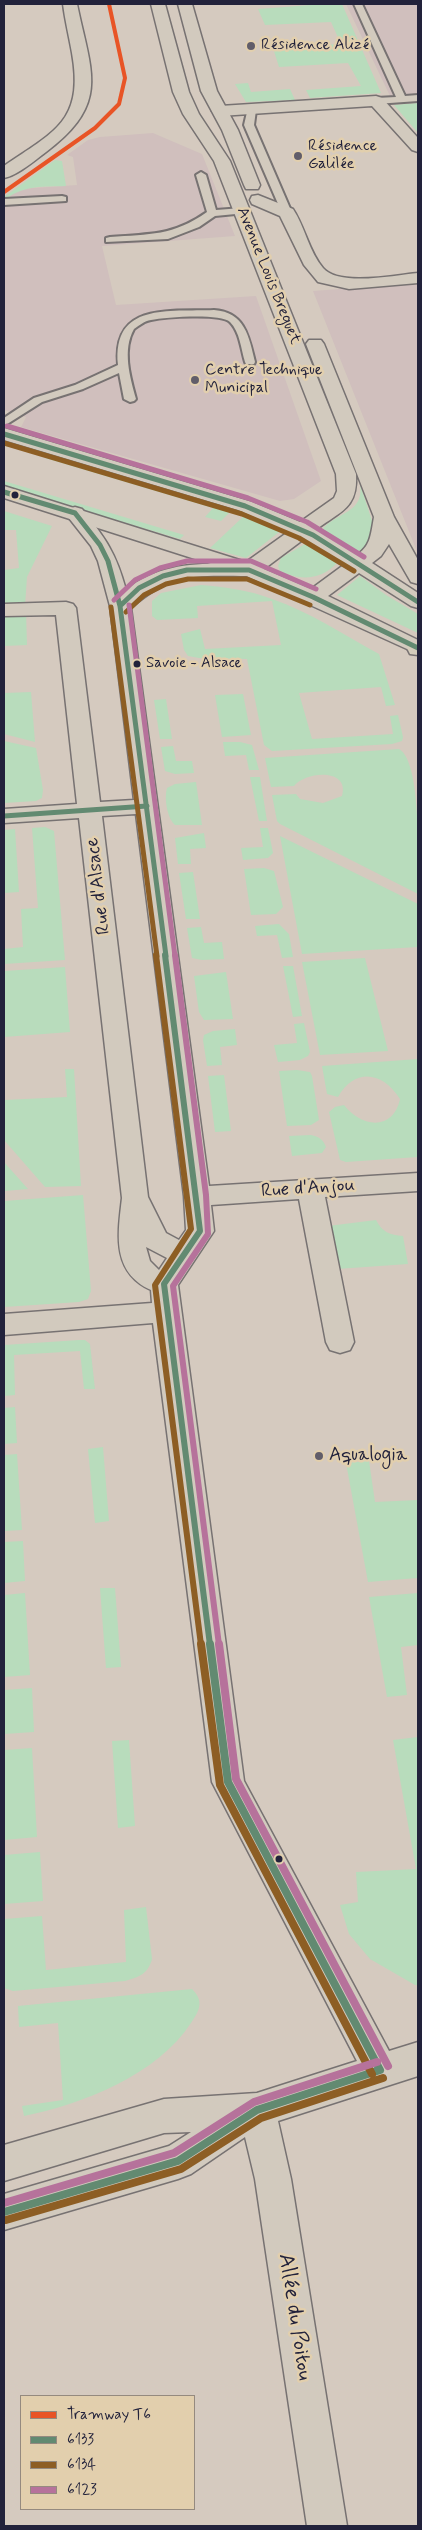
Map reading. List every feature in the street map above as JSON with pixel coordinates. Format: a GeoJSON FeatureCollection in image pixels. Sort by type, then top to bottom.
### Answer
{"type":"FeatureCollection","features":[{"type":"Feature","properties":{"kind":"street"},"geometry":{"type":"LineString","coordinates":[[5,170],[58,133],[82,100],[83,79],[70,4]]}},
{"type":"Feature","properties":{"kind":"street","name":"Avenue Louis Breguet"},"geometry":{"type":"LineString","coordinates":[[158,4],[181,92],[191,114],[222,161],[341,460],[346,474],[347,491]]}},
{"type":"Feature","properties":{"kind":"street","name":"Avenue Louis Breguet"},"geometry":{"type":"LineString","coordinates":[[185,4],[209,91],[266,218]]}},
{"type":"Feature","properties":{"kind":"street"},"geometry":{"type":"LineString","coordinates":[[191,114],[376,101],[418,147]]}},
{"type":"Feature","properties":{"kind":"street"},"geometry":{"type":"LineString","coordinates":[[258,200],[287,213],[318,274],[330,280],[352,284],[418,278]]}},
{"type":"Feature","properties":{"kind":"street","name":"Avenue Louis Breguet"},"geometry":{"type":"LineString","coordinates":[[308,327],[384,517],[418,578]]}},
{"type":"Feature","properties":{"kind":"street"},"geometry":{"type":"LineString","coordinates":[[4,434],[245,506],[270,516],[303,530],[418,602]]}},
{"type":"Feature","properties":{"kind":"street"},"geometry":{"type":"LineString","coordinates":[[270,516],[305,507],[347,491]]}},
{"type":"Feature","properties":{"kind":"street"},"geometry":{"type":"LineString","coordinates":[[120,606],[139,588],[163,576],[187,570],[249,570],[342,501],[347,491]]}},
{"type":"Feature","properties":{"kind":"street"},"geometry":{"type":"LineString","coordinates":[[4,492],[75,513],[249,570],[313,596],[418,648]]}},
{"type":"Feature","properties":{"kind":"street"},"geometry":{"type":"LineString","coordinates":[[75,513],[100,545],[108,561],[120,606],[198,1196],[200,1231],[184,1254],[165,1298],[228,1782],[380,2070]]}},
{"type":"Feature","properties":{"kind":"street"},"geometry":{"type":"LineString","coordinates":[[313,596],[359,564],[378,547],[384,517]]}},
{"type":"Feature","properties":{"kind":"street","name":"Rue d'Alsace"},"geometry":{"type":"LineString","coordinates":[[4,610],[66,608],[135,1198],[131,1238],[136,1262],[165,1298]]}},
{"type":"Feature","properties":{"kind":"street"},"geometry":{"type":"LineString","coordinates":[[4,816],[147,806]]}},
{"type":"Feature","properties":{"kind":"street","name":"Rue d'Anjou"},"geometry":{"type":"LineString","coordinates":[[198,1196],[418,1182]]}},
{"type":"Feature","properties":{"kind":"street"},"geometry":{"type":"LineString","coordinates":[[310,1189],[340,1342]]}},
{"type":"Feature","properties":{"kind":"street","name":"Rue d'Alsace"},"geometry":{"type":"LineString","coordinates":[[135,1198],[155,1240],[184,1254]]}},
{"type":"Feature","properties":{"kind":"street"},"geometry":{"type":"LineString","coordinates":[[4,1325],[165,1298]]}},
{"type":"Feature","properties":{"kind":"street"},"geometry":{"type":"LineString","coordinates":[[4,2212],[178,2160],[257,2110],[418,2059]]}},
{"type":"Feature","properties":{"kind":"street"},"geometry":{"type":"LineString","coordinates":[[4,2163],[164,2116],[257,2110]]}},
{"type":"Feature","properties":{"kind":"street","name":"Allée du Poitou"},"geometry":{"type":"LineString","coordinates":[[257,2110],[273,2179],[327,2526]]}},
{"type":"Feature","properties":{"kind":"lane"},"geometry":{"type":"LineString","coordinates":[[358,4],[402,99]]}},
{"type":"Feature","properties":{"kind":"lane"},"geometry":{"type":"LineString","coordinates":[[376,101],[418,98]]}},
{"type":"Feature","properties":{"kind":"lane"},"geometry":{"type":"LineString","coordinates":[[251,110],[250,125],[287,213]]}},
{"type":"Feature","properties":{"kind":"lane"},"geometry":{"type":"LineString","coordinates":[[201,175],[212,213]]}},
{"type":"Feature","properties":{"kind":"lane"},"geometry":{"type":"LineString","coordinates":[[4,202],[62,199]]}},
{"type":"Feature","properties":{"kind":"lane"},"geometry":{"type":"LineString","coordinates":[[110,240],[168,236],[195,225],[212,213],[242,211]]}},
{"type":"Feature","properties":{"kind":"lane"},"geometry":{"type":"LineString","coordinates":[[130,399],[122,367],[122,344],[132,325],[138,321],[166,316],[223,314],[232,318],[240,328],[250,362]]}},
{"type":"Feature","properties":{"kind":"lane"},"geometry":{"type":"LineString","coordinates":[[4,423],[38,400],[79,387],[122,367]]}},
{"type":"Feature","properties":{"kind":"shaded area"},"geometry":{"type":"Polygon","coordinates":[[[346,4],[418,4],[418,103],[400,104],[396,95],[390,96],[346,4]]]}},
{"type":"Feature","properties":{"kind":"shaded area"},"geometry":{"type":"Polygon","coordinates":[[[153,133],[202,154],[235,236],[102,246],[116,305],[256,296],[321,481],[294,499],[280,501],[21,427],[26,417],[4,410],[4,200],[19,189],[77,185],[73,157],[67,155],[88,140],[100,137],[153,133]]]}},
{"type":"Feature","properties":{"kind":"shaded area"},"geometry":{"type":"Polygon","coordinates":[[[418,283],[418,554],[313,291],[418,283]]]}},
{"type":"Feature","properties":{"kind":"green space"},"geometry":{"type":"Polygon","coordinates":[[[342,4],[381,93],[310,98],[306,90],[361,86],[348,63],[279,67],[273,48],[341,44],[331,22],[265,25],[258,9],[342,4]]]}},
{"type":"Feature","properties":{"kind":"green space"},"geometry":{"type":"Polygon","coordinates":[[[248,83],[251,92],[290,89],[295,100],[246,102],[235,84],[248,83]]]}},
{"type":"Feature","properties":{"kind":"green space"},"geometry":{"type":"Polygon","coordinates":[[[418,103],[418,133],[394,105],[418,103]]]}},
{"type":"Feature","properties":{"kind":"green space"},"geometry":{"type":"Polygon","coordinates":[[[55,160],[62,161],[66,186],[28,189],[7,198],[4,197],[55,160]]]}},
{"type":"Feature","properties":{"kind":"green space"},"geometry":{"type":"Polygon","coordinates":[[[49,455],[233,509],[221,521],[205,517],[213,508],[45,458],[49,455]]]}},
{"type":"Feature","properties":{"kind":"green space"},"geometry":{"type":"Polygon","coordinates":[[[4,481],[184,535],[180,539],[4,487],[4,481]]]}},
{"type":"Feature","properties":{"kind":"green space"},"geometry":{"type":"Polygon","coordinates":[[[360,484],[372,521],[374,534],[361,553],[322,530],[334,519],[354,507],[360,494],[360,484]]]}},
{"type":"Feature","properties":{"kind":"green space"},"geometry":{"type":"Polygon","coordinates":[[[4,511],[52,526],[27,577],[25,606],[4,607],[4,570],[19,568],[16,530],[4,530],[4,511]]]}},
{"type":"Feature","properties":{"kind":"green space"},"geometry":{"type":"Polygon","coordinates":[[[246,514],[283,529],[246,558],[210,548],[246,514]]]}},
{"type":"Feature","properties":{"kind":"green space"},"geometry":{"type":"Polygon","coordinates":[[[305,544],[313,544],[336,558],[337,563],[324,573],[310,577],[295,576],[280,571],[278,566],[281,558],[305,544]]]}},
{"type":"Feature","properties":{"kind":"green space"},"geometry":{"type":"Polygon","coordinates":[[[360,576],[386,595],[418,614],[418,633],[337,595],[360,576]]]}},
{"type":"Feature","properties":{"kind":"green space"},"geometry":{"type":"Polygon","coordinates":[[[201,585],[246,591],[286,604],[379,654],[395,705],[386,706],[381,687],[299,693],[312,739],[393,734],[390,716],[398,715],[403,737],[402,741],[392,744],[272,751],[264,745],[247,659],[188,656],[184,650],[181,634],[200,629],[205,649],[281,645],[272,601],[197,606],[198,618],[157,620],[152,616],[152,601],[161,593],[201,585]]]}},
{"type":"Feature","properties":{"kind":"green space"},"geometry":{"type":"Polygon","coordinates":[[[26,612],[27,645],[4,646],[4,613],[26,612]]]}},
{"type":"Feature","properties":{"kind":"green space"},"geometry":{"type":"Polygon","coordinates":[[[31,692],[35,742],[4,734],[4,693],[31,692]]]}},
{"type":"Feature","properties":{"kind":"green space"},"geometry":{"type":"Polygon","coordinates":[[[243,694],[251,735],[222,737],[215,695],[243,694]]]}},
{"type":"Feature","properties":{"kind":"green space"},"geometry":{"type":"Polygon","coordinates":[[[166,699],[172,739],[160,739],[154,700],[166,699]]]}},
{"type":"Feature","properties":{"kind":"green space"},"geometry":{"type":"Polygon","coordinates":[[[4,741],[36,748],[43,790],[42,798],[36,801],[4,803],[4,741]]]}},
{"type":"Feature","properties":{"kind":"green space"},"geometry":{"type":"Polygon","coordinates":[[[223,742],[240,742],[252,745],[259,770],[249,770],[246,755],[225,756],[223,742]]]}},
{"type":"Feature","properties":{"kind":"green space"},"geometry":{"type":"Polygon","coordinates":[[[173,746],[176,761],[192,761],[194,773],[175,774],[165,771],[161,747],[173,746]]]}},
{"type":"Feature","properties":{"kind":"green space"},"geometry":{"type":"Polygon","coordinates":[[[399,749],[406,758],[412,773],[415,793],[418,839],[418,894],[280,824],[277,821],[272,795],[296,794],[300,799],[323,803],[342,796],[343,787],[340,781],[333,777],[317,775],[308,777],[294,786],[271,787],[265,758],[399,749]]]}},
{"type":"Feature","properties":{"kind":"green space"},"geometry":{"type":"Polygon","coordinates":[[[250,777],[260,777],[267,821],[259,821],[250,777]]]}},
{"type":"Feature","properties":{"kind":"green space"},"geometry":{"type":"Polygon","coordinates":[[[196,782],[202,825],[175,825],[170,818],[167,808],[167,788],[175,784],[196,782]]]}},
{"type":"Feature","properties":{"kind":"green space"},"geometry":{"type":"Polygon","coordinates":[[[45,827],[54,831],[65,960],[4,964],[4,949],[23,947],[21,909],[38,908],[32,828],[45,827]]]}},
{"type":"Feature","properties":{"kind":"green space"},"geometry":{"type":"Polygon","coordinates":[[[260,828],[268,828],[273,853],[268,858],[243,860],[241,848],[263,847],[260,828]]]}},
{"type":"Feature","properties":{"kind":"green space"},"geometry":{"type":"Polygon","coordinates":[[[15,829],[19,892],[4,893],[4,830],[15,829]]]}},
{"type":"Feature","properties":{"kind":"green space"},"geometry":{"type":"Polygon","coordinates":[[[204,833],[206,848],[190,849],[191,864],[178,864],[175,838],[204,833]]]}},
{"type":"Feature","properties":{"kind":"green space"},"geometry":{"type":"Polygon","coordinates":[[[280,836],[418,904],[418,947],[302,954],[280,836]]]}},
{"type":"Feature","properties":{"kind":"green space"},"geometry":{"type":"Polygon","coordinates":[[[264,868],[274,871],[283,907],[276,914],[251,915],[244,869],[264,868]]]}},
{"type":"Feature","properties":{"kind":"green space"},"geometry":{"type":"Polygon","coordinates":[[[193,872],[200,919],[186,919],[179,873],[193,872]]]}},
{"type":"Feature","properties":{"kind":"green space"},"geometry":{"type":"Polygon","coordinates":[[[279,924],[289,934],[293,957],[282,958],[277,935],[257,936],[255,926],[279,924]]]}},
{"type":"Feature","properties":{"kind":"green space"},"geometry":{"type":"Polygon","coordinates":[[[201,927],[204,943],[222,942],[224,959],[202,960],[192,958],[187,928],[201,927]]]}},
{"type":"Feature","properties":{"kind":"green space"},"geometry":{"type":"Polygon","coordinates":[[[365,958],[388,1051],[320,1055],[302,962],[365,958]]]}},
{"type":"Feature","properties":{"kind":"green space"},"geometry":{"type":"Polygon","coordinates":[[[283,966],[293,966],[302,1016],[293,1017],[283,966]]]}},
{"type":"Feature","properties":{"kind":"green space"},"geometry":{"type":"Polygon","coordinates":[[[65,967],[70,1032],[4,1037],[4,971],[65,967]]]}},
{"type":"Feature","properties":{"kind":"green space"},"geometry":{"type":"Polygon","coordinates":[[[226,972],[233,1019],[204,1020],[199,1012],[194,976],[226,972]]]}},
{"type":"Feature","properties":{"kind":"green space"},"geometry":{"type":"Polygon","coordinates":[[[304,1023],[310,1052],[308,1056],[300,1060],[278,1062],[274,1045],[297,1043],[294,1024],[304,1023]]]}},
{"type":"Feature","properties":{"kind":"green space"},"geometry":{"type":"Polygon","coordinates":[[[235,1029],[237,1045],[220,1047],[222,1065],[207,1066],[204,1035],[213,1031],[235,1029]]]}},
{"type":"Feature","properties":{"kind":"green space"},"geometry":{"type":"Polygon","coordinates":[[[418,1059],[418,1157],[346,1162],[340,1160],[329,1112],[335,1107],[344,1105],[359,1118],[376,1123],[391,1117],[400,1099],[386,1083],[369,1077],[361,1077],[352,1081],[338,1097],[327,1094],[322,1066],[418,1059]]]}},
{"type":"Feature","properties":{"kind":"green space"},"geometry":{"type":"Polygon","coordinates":[[[65,1069],[74,1069],[81,1186],[45,1187],[4,1140],[4,1100],[67,1097],[65,1069]]]}},
{"type":"Feature","properties":{"kind":"green space"},"geometry":{"type":"Polygon","coordinates":[[[297,1070],[310,1072],[312,1076],[319,1120],[311,1125],[287,1126],[279,1071],[297,1070]]]}},
{"type":"Feature","properties":{"kind":"green space"},"geometry":{"type":"Polygon","coordinates":[[[224,1075],[231,1131],[215,1132],[208,1076],[224,1075]]]}},
{"type":"Feature","properties":{"kind":"green space"},"geometry":{"type":"Polygon","coordinates":[[[311,1135],[324,1142],[326,1147],[322,1153],[292,1156],[289,1136],[311,1135]]]}},
{"type":"Feature","properties":{"kind":"green space"},"geometry":{"type":"Polygon","coordinates":[[[4,1162],[28,1189],[4,1191],[4,1162]]]}},
{"type":"Feature","properties":{"kind":"green space"},"geometry":{"type":"Polygon","coordinates":[[[83,1195],[91,1291],[88,1299],[79,1302],[4,1307],[4,1201],[83,1195]]]}},
{"type":"Feature","properties":{"kind":"green space"},"geometry":{"type":"Polygon","coordinates":[[[376,1220],[387,1232],[403,1236],[408,1264],[337,1269],[328,1226],[376,1220]]]}},
{"type":"Feature","properties":{"kind":"green space"},"geometry":{"type":"Polygon","coordinates":[[[85,1340],[90,1344],[95,1389],[84,1389],[80,1351],[14,1355],[15,1395],[4,1396],[4,1345],[85,1340]]]}},
{"type":"Feature","properties":{"kind":"green space"},"geometry":{"type":"Polygon","coordinates":[[[15,1407],[17,1443],[4,1444],[4,1408],[15,1407]]]}},
{"type":"Feature","properties":{"kind":"green space"},"geometry":{"type":"Polygon","coordinates":[[[103,1447],[109,1521],[95,1523],[88,1449],[103,1447]]]}},
{"type":"Feature","properties":{"kind":"green space"},"geometry":{"type":"Polygon","coordinates":[[[17,1454],[22,1530],[4,1531],[4,1455],[17,1454]]]}},
{"type":"Feature","properties":{"kind":"green space"},"geometry":{"type":"Polygon","coordinates":[[[369,1461],[375,1502],[418,1500],[418,1578],[368,1582],[346,1463],[369,1461]]]}},
{"type":"Feature","properties":{"kind":"green space"},"geometry":{"type":"Polygon","coordinates":[[[23,1541],[25,1581],[4,1583],[4,1542],[23,1541]]]}},
{"type":"Feature","properties":{"kind":"green space"},"geometry":{"type":"Polygon","coordinates":[[[100,1588],[115,1588],[121,1667],[106,1668],[100,1588]]]}},
{"type":"Feature","properties":{"kind":"green space"},"geometry":{"type":"Polygon","coordinates":[[[25,1593],[30,1675],[4,1677],[4,1595],[25,1593]]]}},
{"type":"Feature","properties":{"kind":"green space"},"geometry":{"type":"Polygon","coordinates":[[[418,1593],[418,1645],[401,1647],[407,1695],[387,1697],[369,1597],[418,1593]]]}},
{"type":"Feature","properties":{"kind":"green space"},"geometry":{"type":"Polygon","coordinates":[[[32,1688],[34,1732],[4,1734],[4,1690],[32,1688]]]}},
{"type":"Feature","properties":{"kind":"green space"},"geometry":{"type":"Polygon","coordinates":[[[418,1737],[418,1985],[415,1985],[370,1959],[349,1934],[340,1905],[358,1902],[356,1872],[416,1869],[393,1740],[418,1737]]]}},
{"type":"Feature","properties":{"kind":"green space"},"geometry":{"type":"Polygon","coordinates":[[[129,1740],[135,1826],[118,1828],[112,1741],[129,1740]]]}},
{"type":"Feature","properties":{"kind":"green space"},"geometry":{"type":"Polygon","coordinates":[[[32,1748],[37,1837],[4,1840],[4,1750],[32,1748]]]}},
{"type":"Feature","properties":{"kind":"green space"},"geometry":{"type":"Polygon","coordinates":[[[40,1852],[43,1901],[4,1904],[4,1855],[40,1852]]]}},
{"type":"Feature","properties":{"kind":"green space"},"geometry":{"type":"Polygon","coordinates":[[[146,1907],[152,1959],[148,1968],[139,1976],[125,1981],[13,1991],[4,1988],[4,1919],[42,1916],[46,1970],[126,1962],[124,1910],[146,1907]]]}},
{"type":"Feature","properties":{"kind":"green space"},"geometry":{"type":"Polygon","coordinates":[[[192,1989],[196,1993],[199,2002],[197,2014],[176,2041],[159,2058],[139,2072],[94,2095],[47,2111],[24,2116],[22,2106],[63,2100],[58,2023],[19,2027],[18,2006],[192,1989]]]}},
{"type":"Feature","properties":{"kind":"tram line","name":"T6"},"geometry":{"type":"LineString","coordinates":[[4,192],[95,128],[119,104],[125,78],[109,4]]}},
{"type":"Feature","properties":{"kind":"transit line","name":"6123"},"geometry":{"type":"LineString","coordinates":[[7,426],[248,498],[307,522],[364,557]]}},
{"type":"Feature","properties":{"kind":"transit line","name":"6133"},"geometry":{"type":"LineString","coordinates":[[4,434],[245,506],[313,535],[418,602]]}},
{"type":"Feature","properties":{"kind":"transit line","name":"6134"},"geometry":{"type":"LineString","coordinates":[[4,443],[242,514],[299,538],[354,571]]}},
{"type":"Feature","properties":{"kind":"transit line","name":"6133"},"geometry":{"type":"LineString","coordinates":[[4,492],[75,513],[100,545],[108,561],[120,606],[197,1196],[200,1231],[164,1284],[228,1782],[380,2070]]}},
{"type":"Feature","properties":{"kind":"transit line","name":"6123"},"geometry":{"type":"LineString","coordinates":[[114,600],[135,580],[160,568],[187,561],[251,561],[316,589]]}},
{"type":"Feature","properties":{"kind":"transit line","name":"6133"},"geometry":{"type":"LineString","coordinates":[[120,606],[139,588],[163,576],[187,570],[249,570],[313,597],[418,648]]}},
{"type":"Feature","properties":{"kind":"transit line","name":"6134"},"geometry":{"type":"LineString","coordinates":[[126,612],[144,595],[166,584],[188,579],[247,579],[310,605]]}},
{"type":"Feature","properties":{"kind":"transit line","name":"6123"},"geometry":{"type":"LineString","coordinates":[[129,605],[206,1195],[208,1234],[173,1286],[236,1779],[388,2066]]}},
{"type":"Feature","properties":{"kind":"transit line","name":"6134"},"geometry":{"type":"LineString","coordinates":[[111,607],[191,1229],[157,1279],[155,1285],[159,1330],[220,1785],[372,2074]]}},
{"type":"Feature","properties":{"kind":"transit line","name":"6133"},"geometry":{"type":"LineString","coordinates":[[4,816],[147,806]]}},
{"type":"Feature","properties":{"kind":"transit line","name":"6123"},"geometry":{"type":"LineString","coordinates":[[4,2203],[174,2153],[254,2102],[377,2062]]}},
{"type":"Feature","properties":{"kind":"transit line","name":"6133"},"geometry":{"type":"LineString","coordinates":[[4,2212],[178,2161],[257,2110],[380,2070]]}},
{"type":"Feature","properties":{"kind":"transit line","name":"6134"},"geometry":{"type":"LineString","coordinates":[[6,2220],[181,2169],[261,2118],[383,2078]]}},
{"type":"Feature","properties":{"kind":"place","name":"Résidence Alizé"},"geometry":{"type":"Point","coordinates":[251,46]}},
{"type":"Feature","properties":{"kind":"place","name":"Résidence Galilée"},"geometry":{"type":"Point","coordinates":[298,156]}},
{"type":"Feature","properties":{"kind":"place","name":"Centre Technique Municipal"},"geometry":{"type":"Point","coordinates":[195,380]}},
{"type":"Feature","properties":{"kind":"place","name":"Savoie - Alsace"},"geometry":{"type":"Point","coordinates":[137,664]}},
{"type":"Feature","properties":{"kind":"place","name":"Aqualogia"},"geometry":{"type":"Point","coordinates":[319,1456]}}]}
